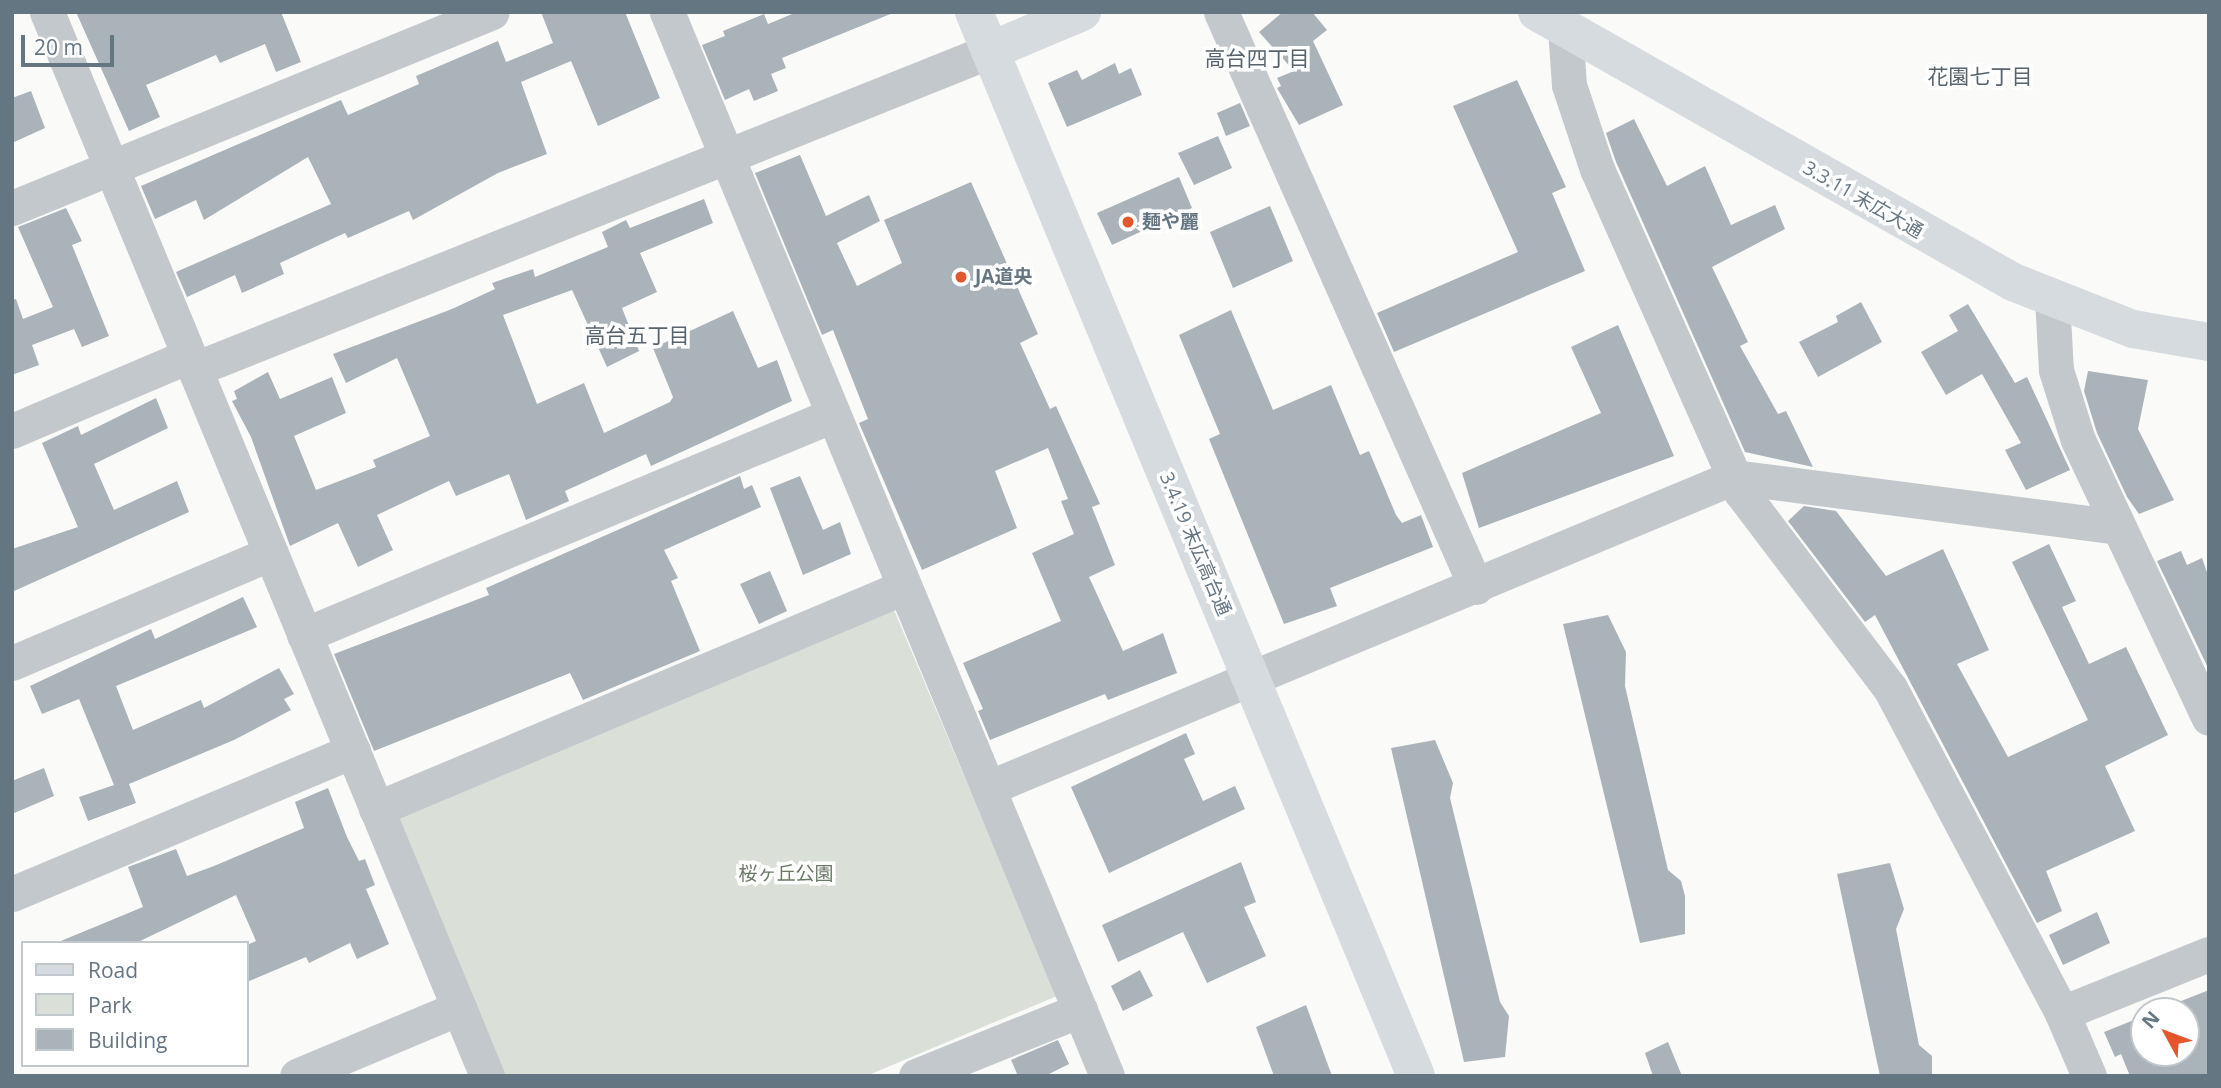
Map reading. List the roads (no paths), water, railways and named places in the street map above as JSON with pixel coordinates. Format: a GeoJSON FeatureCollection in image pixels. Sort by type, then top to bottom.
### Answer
{"type":"FeatureCollection","features":[{"type":"Feature","properties":{"kind":"street"},"geometry":{"type":"LineString","coordinates":[[47,12],[487,1076]]}},
{"type":"Feature","properties":{"kind":"street"},"geometry":{"type":"LineString","coordinates":[[12,208],[492,12]]}},
{"type":"Feature","properties":{"kind":"street"},"geometry":{"type":"LineString","coordinates":[[667,12],[1107,1076]]}},
{"type":"Feature","properties":{"kind":"street","name":"3.4.19 末広高台通"},"geometry":{"type":"LineString","coordinates":[[974,12],[1416,1076]]}},
{"type":"Feature","properties":{"kind":"street"},"geometry":{"type":"LineString","coordinates":[[12,430],[726,155],[1082,12]]}},
{"type":"Feature","properties":{"kind":"street"},"geometry":{"type":"LineString","coordinates":[[1221,12],[1476,587]]}},
{"type":"Feature","properties":{"kind":"street"},"geometry":{"type":"LineString","coordinates":[[1551,20],[1597,170],[1734,477],[1890,688],[2062,1013],[2089,1076]]}},
{"type":"Feature","properties":{"kind":"street","name":"3.3.11 末広大通"},"geometry":{"type":"LineString","coordinates":[[1551,20],[1947,248],[2052,299],[2133,329],[2209,342]]}},
{"type":"Feature","properties":{"kind":"street"},"geometry":{"type":"LineString","coordinates":[[2052,299],[2056,370],[2078,440],[2209,719]]}},
{"type":"Feature","properties":{"kind":"street"},"geometry":{"type":"LineString","coordinates":[[304,635],[833,415]]}},
{"type":"Feature","properties":{"kind":"street"},"geometry":{"type":"LineString","coordinates":[[988,789],[1253,681],[1734,477],[2118,527]]}},
{"type":"Feature","properties":{"kind":"street"},"geometry":{"type":"LineString","coordinates":[[12,663],[271,553]]}},
{"type":"Feature","properties":{"kind":"street"},"geometry":{"type":"LineString","coordinates":[[376,809],[904,587]]}},
{"type":"Feature","properties":{"kind":"street"},"geometry":{"type":"LineString","coordinates":[[12,894],[353,751]]}},
{"type":"Feature","properties":{"kind":"street"},"geometry":{"type":"LineString","coordinates":[[2062,1013],[2209,954]]}},
{"type":"Feature","properties":{"kind":"street"},"geometry":{"type":"LineString","coordinates":[[297,1076],[459,1008]]}},
{"type":"Feature","properties":{"kind":"street"},"geometry":{"type":"LineString","coordinates":[[916,1076],[1080,1010]]}},
{"type":"Feature","properties":{"kind":"place","name":"麺や麗"},"geometry":{"type":"Point","coordinates":[1128,222]}},
{"type":"Feature","properties":{"kind":"place","name":"JA道央"},"geometry":{"type":"Point","coordinates":[961,277]}},
{"type":"Feature","properties":{"kind":"district","name":"高台四丁目"},"geometry":{"type":"Point","coordinates":[1257,58]}},
{"type":"Feature","properties":{"kind":"district","name":"花園七丁目"},"geometry":{"type":"Point","coordinates":[1980,76]}},
{"type":"Feature","properties":{"kind":"district","name":"高台五丁目"},"geometry":{"type":"Point","coordinates":[637,335]}},
{"type":"Feature","properties":{"kind":"park label","name":"桜ヶ丘公園"},"geometry":{"type":"Point","coordinates":[786,874]}}]}
